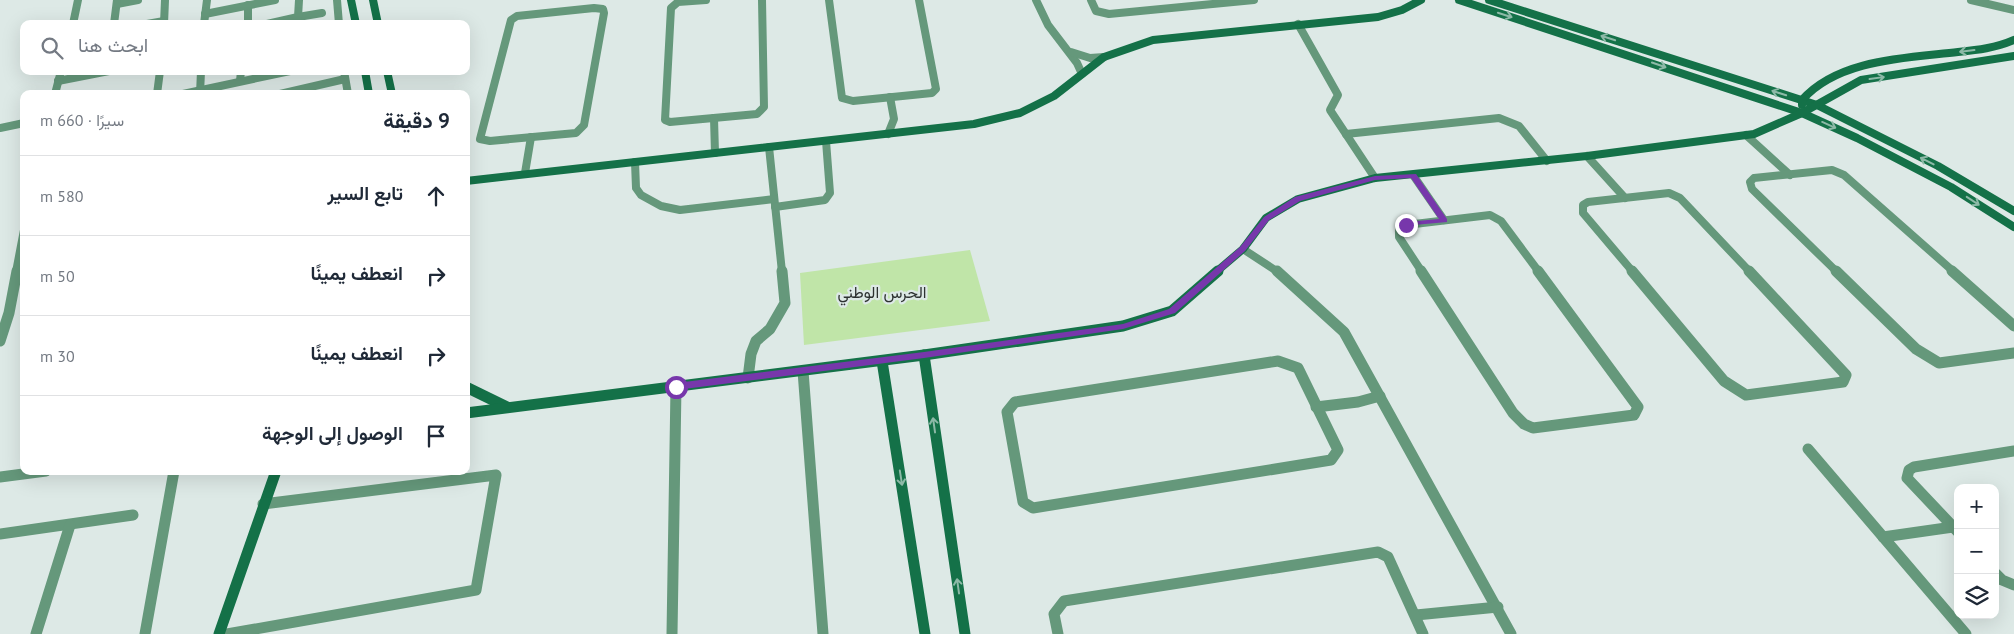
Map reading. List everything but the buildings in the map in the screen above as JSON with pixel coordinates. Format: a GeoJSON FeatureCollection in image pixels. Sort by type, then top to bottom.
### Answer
{"type":"FeatureCollection","features":[{"type":"Feature","properties":{"kind":"street"},"geometry":{"type":"LineString","coordinates":[[74,20],[78,0]]}},
{"type":"Feature","properties":{"kind":"street"},"geometry":{"type":"LineString","coordinates":[[115,20],[117,2],[138,0]]}},
{"type":"Feature","properties":{"kind":"street"},"geometry":{"type":"LineString","coordinates":[[164,20],[165,0]]}},
{"type":"Feature","properties":{"kind":"street"},"geometry":{"type":"LineString","coordinates":[[204,20],[207,0]]}},
{"type":"Feature","properties":{"kind":"street"},"geometry":{"type":"LineString","coordinates":[[205,14],[275,0]]}},
{"type":"Feature","properties":{"kind":"street"},"geometry":{"type":"LineString","coordinates":[[298,18],[299,0]]}},
{"type":"Feature","properties":{"kind":"street"},"geometry":{"type":"LineString","coordinates":[[337,0],[339,20]]}},
{"type":"Feature","properties":{"kind":"street"},"geometry":{"type":"LineString","coordinates":[[351,0],[355,20]]}},
{"type":"Feature","properties":{"kind":"street"},"geometry":{"type":"LineString","coordinates":[[373,0],[377,20]]}},
{"type":"Feature","properties":{"kind":"street"},"geometry":{"type":"LineString","coordinates":[[706,0],[678,2],[671,8],[665,120],[675,122],[757,114],[764,107],[762,0]]}},
{"type":"Feature","properties":{"kind":"street"},"geometry":{"type":"LineString","coordinates":[[829,0],[842,98],[853,101],[932,93],[936,90],[919,0]]}},
{"type":"Feature","properties":{"kind":"street"},"geometry":{"type":"LineString","coordinates":[[1036,0],[1041,13],[1064,48],[1077,62],[1082,74]]}},
{"type":"Feature","properties":{"kind":"street"},"geometry":{"type":"LineString","coordinates":[[1091,0],[1096,11],[1109,14],[1254,0]]}},
{"type":"Feature","properties":{"kind":"street"},"geometry":{"type":"LineString","coordinates":[[470,180],[974,124],[1020,113],[1054,96],[1104,57],[1153,40],[1378,17],[1402,10],[1421,0]]}},
{"type":"Feature","properties":{"kind":"street"},"geometry":{"type":"LineString","coordinates":[[1459,0],[1802,113],[1857,138],[1942,182],[2014,227]]}},
{"type":"Feature","properties":{"kind":"street"},"geometry":{"type":"LineString","coordinates":[[1489,0],[1510,3],[1817,106],[1938,166],[2014,212]]}},
{"type":"Feature","properties":{"kind":"street"},"geometry":{"type":"LineString","coordinates":[[1971,0],[2014,10]]}},
{"type":"Feature","properties":{"kind":"street"},"geometry":{"type":"LineString","coordinates":[[248,5],[248,20]]}},
{"type":"Feature","properties":{"kind":"street"},"geometry":{"type":"LineString","coordinates":[[594,8],[603,10],[584,125],[576,133],[531,137],[490,141],[480,139],[509,23],[518,16],[594,8]]}},
{"type":"Feature","properties":{"kind":"street"},"geometry":{"type":"LineString","coordinates":[[288,20],[322,13]]}},
{"type":"Feature","properties":{"kind":"street"},"geometry":{"type":"LineString","coordinates":[[1298,24],[1338,95],[1330,110],[1375,178]]}},
{"type":"Feature","properties":{"kind":"street"},"geometry":{"type":"LineString","coordinates":[[1802,113],[1802,100],[1813,88],[1826,79],[1847,71],[1928,56],[1989,48],[2014,40]]}},
{"type":"Feature","properties":{"kind":"street"},"geometry":{"type":"LineString","coordinates":[[1064,48],[1082,57],[1104,57]]}},
{"type":"Feature","properties":{"kind":"street"},"geometry":{"type":"LineString","coordinates":[[470,413],[882,361],[1123,326],[1172,311],[1243,249],[1266,218],[1298,199],[1375,178],[1546,161],[1746,135],[1768,129],[1817,106],[1838,91],[1861,80],[2014,56]]}},
{"type":"Feature","properties":{"kind":"street"},"geometry":{"type":"LineString","coordinates":[[56,90],[60,75]]}},
{"type":"Feature","properties":{"kind":"street"},"geometry":{"type":"LineString","coordinates":[[58,81],[88,75]]}},
{"type":"Feature","properties":{"kind":"street"},"geometry":{"type":"LineString","coordinates":[[158,90],[159,75]]}},
{"type":"Feature","properties":{"kind":"street"},"geometry":{"type":"LineString","coordinates":[[200,90],[201,75]]}},
{"type":"Feature","properties":{"kind":"street"},"geometry":{"type":"LineString","coordinates":[[240,82],[241,75]]}},
{"type":"Feature","properties":{"kind":"street"},"geometry":{"type":"LineString","coordinates":[[208,90],[272,75]]}},
{"type":"Feature","properties":{"kind":"street"},"geometry":{"type":"LineString","coordinates":[[305,90],[345,75],[347,90]]}},
{"type":"Feature","properties":{"kind":"street"},"geometry":{"type":"LineString","coordinates":[[366,75],[368,90]]}},
{"type":"Feature","properties":{"kind":"street"},"geometry":{"type":"LineString","coordinates":[[388,75],[391,90]]}},
{"type":"Feature","properties":{"kind":"street"},"geometry":{"type":"LineString","coordinates":[[888,134],[894,118],[890,97]]}},
{"type":"Feature","properties":{"kind":"street"},"geometry":{"type":"LineString","coordinates":[[714,118],[715,153]]}},
{"type":"Feature","properties":{"kind":"street"},"geometry":{"type":"LineString","coordinates":[[1346,134],[1500,118],[1519,126],[1546,161]]}},
{"type":"Feature","properties":{"kind":"street"},"geometry":{"type":"LineString","coordinates":[[0,128],[20,124]]}},
{"type":"Feature","properties":{"kind":"street"},"geometry":{"type":"LineString","coordinates":[[1746,135],[1790,174]]}},
{"type":"Feature","properties":{"kind":"street"},"geometry":{"type":"LineString","coordinates":[[525,173],[531,137]]}},
{"type":"Feature","properties":{"kind":"street"},"geometry":{"type":"LineString","coordinates":[[635,162],[636,188],[641,195],[661,206],[680,210],[825,200],[830,193],[826,141]]}},
{"type":"Feature","properties":{"kind":"street"},"geometry":{"type":"LineString","coordinates":[[748,378],[751,354],[756,341],[770,329],[784,303],[770,147]]}},
{"type":"Feature","properties":{"kind":"street"},"geometry":{"type":"LineString","coordinates":[[1587,156],[1625,198]]}},
{"type":"Feature","properties":{"kind":"street"},"geometry":{"type":"LineString","coordinates":[[2014,326],[1844,175],[1832,170],[1754,178],[1750,182],[1752,189],[1916,349],[1940,363],[2014,353]]}},
{"type":"Feature","properties":{"kind":"street"},"geometry":{"type":"LineString","coordinates":[[1413,175],[1444,220]]}},
{"type":"Feature","properties":{"kind":"street"},"geometry":{"type":"LineString","coordinates":[[1669,193],[1680,198],[1846,375],[1846,379],[1843,382],[1746,396],[1731,386],[1583,213],[1583,205],[1588,202],[1625,198],[1669,193]]}},
{"type":"Feature","properties":{"kind":"street"},"geometry":{"type":"LineString","coordinates":[[1490,215],[1501,221],[1638,407],[1634,415],[1532,428],[1518,419],[1399,236],[1399,229],[1406,225],[1444,220],[1490,215]]}},
{"type":"Feature","properties":{"kind":"street"},"geometry":{"type":"LineString","coordinates":[[1243,249],[1278,272],[1344,332],[1512,634]]}},
{"type":"Feature","properties":{"kind":"street"},"geometry":{"type":"LineString","coordinates":[[0,341],[9,312],[20,252]]}},
{"type":"Feature","properties":{"kind":"street"},"geometry":{"type":"LineString","coordinates":[[924,355],[965,634]]}},
{"type":"Feature","properties":{"kind":"street"},"geometry":{"type":"LineString","coordinates":[[882,361],[925,634]]}},
{"type":"Feature","properties":{"kind":"street"},"geometry":{"type":"LineString","coordinates":[[1278,362],[1298,368],[1316,407],[1338,450],[1331,460],[1033,508],[1023,502],[1006,412],[1015,402],[1278,362]]}},
{"type":"Feature","properties":{"kind":"street"},"geometry":{"type":"LineString","coordinates":[[804,371],[824,634]]}},
{"type":"Feature","properties":{"kind":"street"},"geometry":{"type":"LineString","coordinates":[[672,634],[676,387]]}},
{"type":"Feature","properties":{"kind":"street"},"geometry":{"type":"LineString","coordinates":[[470,390],[483,398],[508,408]]}},
{"type":"Feature","properties":{"kind":"street"},"geometry":{"type":"LineString","coordinates":[[1316,407],[1358,402],[1380,396]]}},
{"type":"Feature","properties":{"kind":"street"},"geometry":{"type":"LineString","coordinates":[[1808,449],[1966,634]]}},
{"type":"Feature","properties":{"kind":"street"},"geometry":{"type":"LineString","coordinates":[[1954,529],[1907,478],[1909,470],[1914,467],[2014,451]]}},
{"type":"Feature","properties":{"kind":"street"},"geometry":{"type":"LineString","coordinates":[[0,477],[20,474]]}},
{"type":"Feature","properties":{"kind":"street"},"geometry":{"type":"LineString","coordinates":[[145,634],[173,475]]}},
{"type":"Feature","properties":{"kind":"street"},"geometry":{"type":"LineString","coordinates":[[220,634],[274,475]]}},
{"type":"Feature","properties":{"kind":"street"},"geometry":{"type":"LineString","coordinates":[[227,634],[476,590],[496,475],[263,504]]}},
{"type":"Feature","properties":{"kind":"street"},"geometry":{"type":"LineString","coordinates":[[0,534],[134,515]]}},
{"type":"Feature","properties":{"kind":"street"},"geometry":{"type":"LineString","coordinates":[[36,634],[70,524]]}},
{"type":"Feature","properties":{"kind":"street"},"geometry":{"type":"LineString","coordinates":[[1883,537],[1954,530]]}},
{"type":"Feature","properties":{"kind":"street"},"geometry":{"type":"LineString","coordinates":[[1058,634],[1054,614],[1064,601],[1378,552],[1388,557],[1423,634]]}},
{"type":"Feature","properties":{"kind":"street"},"geometry":{"type":"LineString","coordinates":[[1996,574],[2002,580],[2014,585]]}},
{"type":"Feature","properties":{"kind":"street"},"geometry":{"type":"LineString","coordinates":[[1416,615],[1498,607]]}},
{"type":"Feature","properties":{"kind":"green space"},"geometry":{"type":"Polygon","coordinates":[[[970,250],[990,321],[804,345],[800,273],[970,250]]]}},
{"type":"Feature","properties":{"kind":"district","name":"الحرس الوطني"},"geometry":{"type":"Point","coordinates":[882,292]}},
{"type":"Feature","properties":{"kind":"route"},"geometry":{"type":"LineString","coordinates":[[676,387],[924,355],[1123,326],[1172,311],[1243,249],[1266,218],[1281,208],[1298,199],[1375,178],[1413,175],[1444,220],[1406,225]]}}]}
